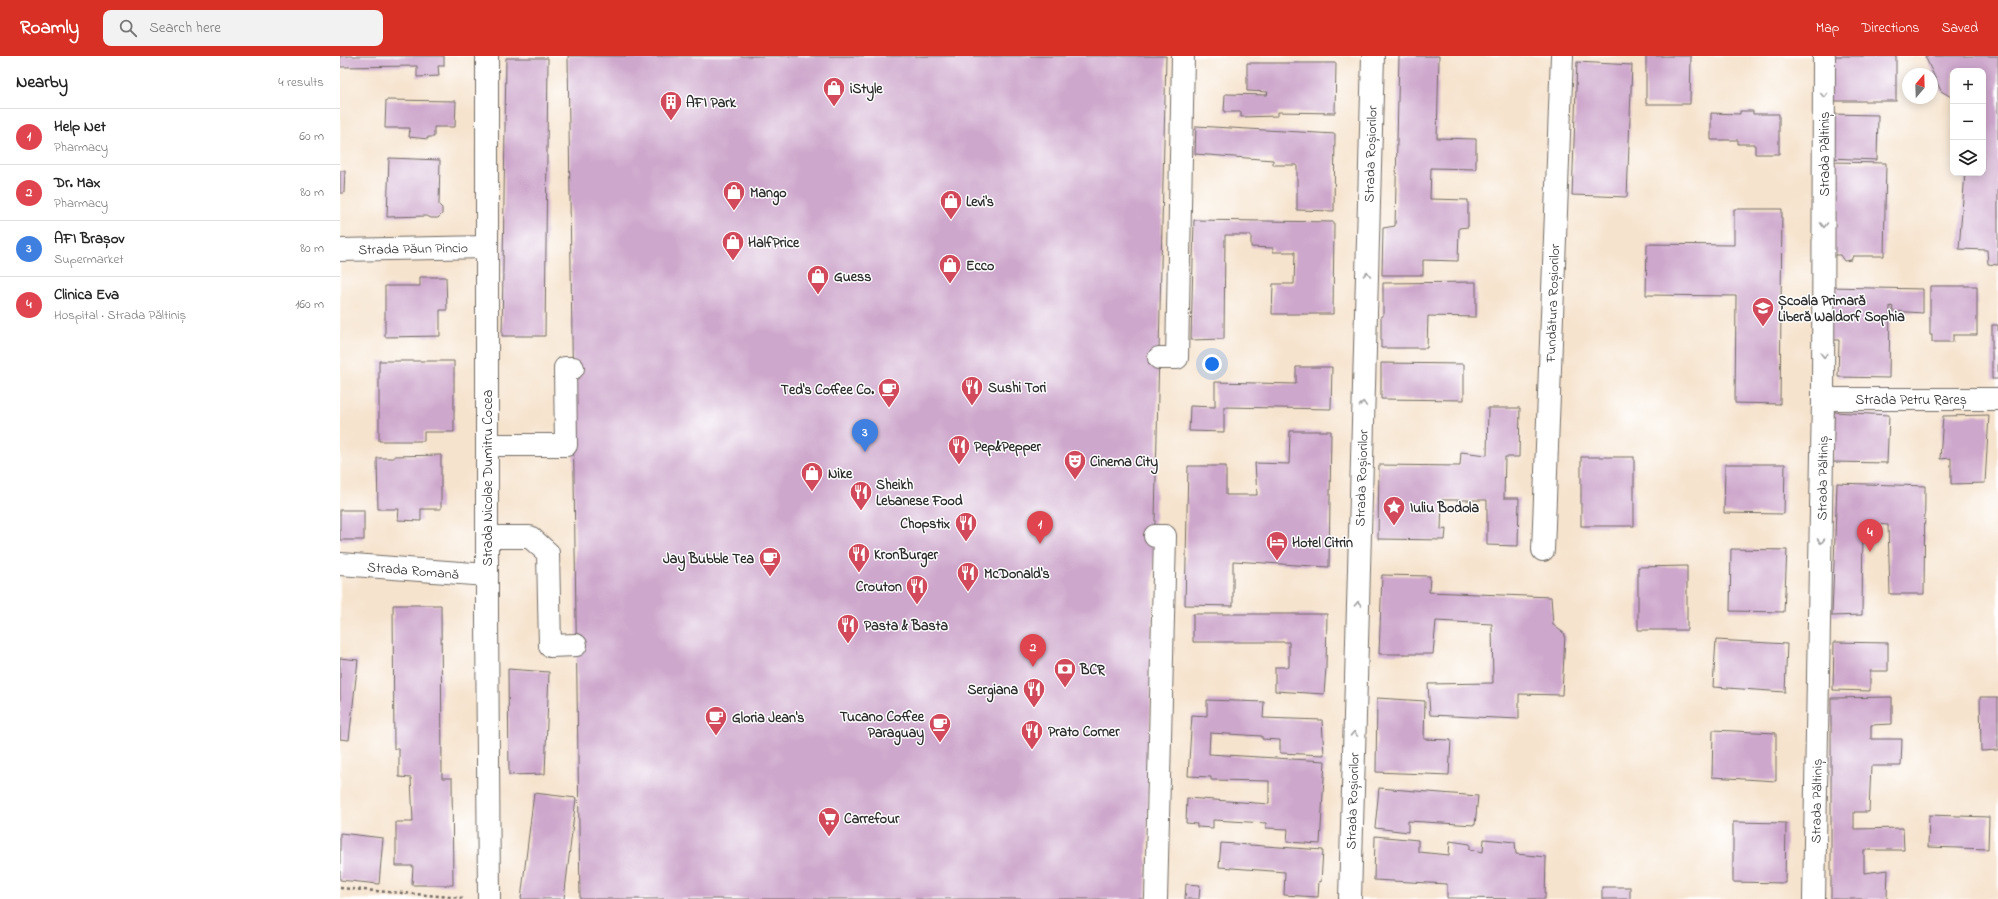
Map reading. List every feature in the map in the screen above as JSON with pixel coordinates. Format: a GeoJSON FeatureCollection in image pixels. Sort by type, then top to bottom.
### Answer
{"type":"FeatureCollection","features":[{"type":"Feature","properties":{"kind":"street","name":"Strada Nicolae Dumitru Cocea"},"geometry":{"type":"LineString","coordinates":[[487,56],[487,575],[489,899]]}},
{"type":"Feature","properties":{"kind":"street"},"geometry":{"type":"LineString","coordinates":[[1159,358],[1177,358],[1183,56]]}},
{"type":"Feature","properties":{"kind":"street","name":"Strada Roșiorilor"},"geometry":{"type":"LineString","coordinates":[[1350,899],[1373,56]]}},
{"type":"Feature","properties":{"kind":"street","name":"Fundătura Roșiorilor"},"geometry":{"type":"LineString","coordinates":[[1543,550],[1562,56]]}},
{"type":"Feature","properties":{"kind":"street","name":"Strada Păltiniș"},"geometry":{"type":"LineString","coordinates":[[1814,899],[1823,399],[1824,56]]}},
{"type":"Feature","properties":{"kind":"street","name":"Strada Păun Pincio"},"geometry":{"type":"LineString","coordinates":[[340,250],[487,247]]}},
{"type":"Feature","properties":{"kind":"street"},"geometry":{"type":"LineString","coordinates":[[487,445],[566,444],[565,368],[573,368]]}},
{"type":"Feature","properties":{"kind":"street","name":"Strada Petru Rareș"},"geometry":{"type":"LineString","coordinates":[[1823,399],[1998,398]]}},
{"type":"Feature","properties":{"kind":"street"},"geometry":{"type":"LineString","coordinates":[[1155,536],[1165,536],[1156,899]]}},
{"type":"Feature","properties":{"kind":"street"},"geometry":{"type":"LineString","coordinates":[[487,537],[530,537],[548,553],[550,646],[576,644]]}},
{"type":"Feature","properties":{"kind":"street","name":"Strada Romană"},"geometry":{"type":"LineString","coordinates":[[340,564],[487,575]]}},
{"type":"Feature","properties":{"kind":"path"},"geometry":{"type":"LineString","coordinates":[[340,888],[470,899]]}},
{"type":"Feature","properties":{"kind":"building"},"geometry":{"type":"Polygon","coordinates":[[[340,56],[444,56],[444,66],[438,66],[439,76],[417,77],[417,66],[340,67],[340,56]]]}},
{"type":"Feature","properties":{"kind":"building"},"geometry":{"type":"Polygon","coordinates":[[[568,56],[1166,56],[1146,899],[580,899],[568,56]]]}},
{"type":"Feature","properties":{"kind":"building"},"geometry":{"type":"Polygon","coordinates":[[[1399,56],[1439,56],[1437,138],[1476,139],[1476,169],[1431,168],[1430,199],[1468,200],[1468,227],[1459,228],[1458,261],[1423,260],[1423,275],[1382,275],[1383,228],[1395,226],[1399,56]]]}},
{"type":"Feature","properties":{"kind":"building"},"geometry":{"type":"Polygon","coordinates":[[[1646,56],[1691,56],[1690,104],[1646,104],[1646,56]]]}},
{"type":"Feature","properties":{"kind":"building"},"geometry":{"type":"Polygon","coordinates":[[[1829,56],[1896,56],[1896,101],[1829,101],[1829,56]]]}},
{"type":"Feature","properties":{"kind":"building"},"geometry":{"type":"Polygon","coordinates":[[[1925,56],[1998,56],[1998,265],[1988,264],[1987,250],[1959,249],[1965,176],[1986,176],[1986,68],[1950,68],[1950,96],[1941,91],[1938,84],[1938,68],[1930,68],[1925,56]]]}},
{"type":"Feature","properties":{"kind":"building"},"geometry":{"type":"Polygon","coordinates":[[[506,58],[548,58],[545,336],[502,336],[506,58]]]}},
{"type":"Feature","properties":{"kind":"building"},"geometry":{"type":"Polygon","coordinates":[[[1577,62],[1632,65],[1627,197],[1572,195],[1577,62]]]}},
{"type":"Feature","properties":{"kind":"building"},"geometry":{"type":"Polygon","coordinates":[[[1247,63],[1336,63],[1335,113],[1278,112],[1278,116],[1241,117],[1241,112],[1224,112],[1225,94],[1267,95],[1268,92],[1247,91],[1247,63]]]}},
{"type":"Feature","properties":{"kind":"building"},"geometry":{"type":"Polygon","coordinates":[[[386,100],[456,101],[455,127],[434,127],[434,137],[428,137],[428,139],[409,137],[410,128],[385,128],[386,100]]]}},
{"type":"Feature","properties":{"kind":"building"},"geometry":{"type":"Polygon","coordinates":[[[1740,111],[1753,111],[1753,114],[1779,114],[1779,154],[1755,154],[1755,144],[1738,144],[1738,140],[1711,140],[1711,113],[1740,114],[1740,111]]]}},
{"type":"Feature","properties":{"kind":"building"},"geometry":{"type":"Polygon","coordinates":[[[1830,114],[1878,115],[1877,160],[1829,158],[1830,114]]]}},
{"type":"Feature","properties":{"kind":"building"},"geometry":{"type":"Polygon","coordinates":[[[1196,126],[1335,134],[1334,211],[1297,210],[1297,165],[1273,165],[1273,160],[1195,154],[1196,126]]]}},
{"type":"Feature","properties":{"kind":"building"},"geometry":{"type":"Polygon","coordinates":[[[389,158],[440,160],[439,205],[442,208],[442,214],[438,218],[431,218],[427,216],[387,217],[389,158]]]}},
{"type":"Feature","properties":{"kind":"building"},"geometry":{"type":"Polygon","coordinates":[[[1829,162],[1886,163],[1884,256],[1853,256],[1851,260],[1844,261],[1840,255],[1827,255],[1829,162]]]}},
{"type":"Feature","properties":{"kind":"building"},"geometry":{"type":"Polygon","coordinates":[[[340,171],[345,171],[344,193],[340,193],[340,171]]]}},
{"type":"Feature","properties":{"kind":"building"},"geometry":{"type":"Polygon","coordinates":[[[1734,209],[1782,209],[1780,404],[1735,403],[1736,296],[1646,295],[1647,244],[1734,245],[1734,209]]]}},
{"type":"Feature","properties":{"kind":"building"},"geometry":{"type":"Polygon","coordinates":[[[1194,220],[1334,222],[1333,314],[1272,314],[1273,284],[1294,284],[1295,252],[1273,252],[1273,248],[1251,247],[1251,235],[1225,235],[1224,339],[1191,340],[1194,220]]]}},
{"type":"Feature","properties":{"kind":"building"},"geometry":{"type":"Polygon","coordinates":[[[420,277],[446,277],[447,310],[440,310],[440,336],[385,337],[385,286],[420,286],[420,277]]]}},
{"type":"Feature","properties":{"kind":"building"},"geometry":{"type":"Polygon","coordinates":[[[1476,282],[1476,317],[1428,316],[1427,348],[1381,348],[1383,283],[1476,282]]]}},
{"type":"Feature","properties":{"kind":"building"},"geometry":{"type":"Polygon","coordinates":[[[1930,286],[1977,286],[1977,335],[1953,335],[1953,342],[1932,342],[1932,335],[1930,335],[1930,286]]]}},
{"type":"Feature","properties":{"kind":"building"},"geometry":{"type":"Polygon","coordinates":[[[1827,287],[1923,289],[1923,313],[1892,311],[1893,307],[1890,306],[1889,378],[1838,377],[1839,340],[1826,340],[1827,287]]]}},
{"type":"Feature","properties":{"kind":"building"},"geometry":{"type":"Polygon","coordinates":[[[1992,325],[1998,325],[1998,379],[1992,379],[1992,325]]]}},
{"type":"Feature","properties":{"kind":"building"},"geometry":{"type":"Polygon","coordinates":[[[379,361],[454,361],[454,432],[424,432],[424,441],[379,441],[379,361]]]}},
{"type":"Feature","properties":{"kind":"building"},"geometry":{"type":"Polygon","coordinates":[[[1381,363],[1464,364],[1464,400],[1381,399],[1381,363]]]}},
{"type":"Feature","properties":{"kind":"building"},"geometry":{"type":"Polygon","coordinates":[[[1296,367],[1332,367],[1331,409],[1224,407],[1224,432],[1189,431],[1190,406],[1215,407],[1215,382],[1296,384],[1296,367]]]}},
{"type":"Feature","properties":{"kind":"building"},"geometry":{"type":"Polygon","coordinates":[[[1488,408],[1520,408],[1519,457],[1505,457],[1504,498],[1519,498],[1518,546],[1487,545],[1487,500],[1442,500],[1441,530],[1446,529],[1445,540],[1378,539],[1379,465],[1460,466],[1461,452],[1487,455],[1488,408]]]}},
{"type":"Feature","properties":{"kind":"building"},"geometry":{"type":"Polygon","coordinates":[[[1834,412],[1889,415],[1887,463],[1833,462],[1834,412]]]}},
{"type":"Feature","properties":{"kind":"building"},"geometry":{"type":"Polygon","coordinates":[[[1989,415],[1985,483],[1951,484],[1951,458],[1940,459],[1943,416],[1989,415]]]}},
{"type":"Feature","properties":{"kind":"building"},"geometry":{"type":"Polygon","coordinates":[[[1290,431],[1331,431],[1329,567],[1233,561],[1233,606],[1185,605],[1188,466],[1226,466],[1226,495],[1257,495],[1255,463],[1289,464],[1290,431]]]}},
{"type":"Feature","properties":{"kind":"building"},"geometry":{"type":"Polygon","coordinates":[[[441,455],[441,509],[421,509],[421,521],[398,520],[399,509],[378,509],[377,458],[394,458],[394,456],[441,455]]]}},
{"type":"Feature","properties":{"kind":"building"},"geometry":{"type":"Polygon","coordinates":[[[1581,457],[1634,457],[1634,526],[1581,526],[1581,457]]]}},
{"type":"Feature","properties":{"kind":"building"},"geometry":{"type":"Polygon","coordinates":[[[1725,464],[1785,464],[1784,514],[1724,513],[1725,464]]]}},
{"type":"Feature","properties":{"kind":"building"},"geometry":{"type":"Polygon","coordinates":[[[1837,483],[1925,486],[1924,594],[1890,594],[1888,525],[1863,523],[1862,615],[1832,616],[1837,483]]]}},
{"type":"Feature","properties":{"kind":"building"},"geometry":{"type":"Polygon","coordinates":[[[340,510],[364,510],[364,540],[340,540],[340,510]]]}},
{"type":"Feature","properties":{"kind":"building"},"geometry":{"type":"Polygon","coordinates":[[[1731,549],[1787,550],[1784,612],[1730,611],[1731,549]]]}},
{"type":"Feature","properties":{"kind":"building"},"geometry":{"type":"Polygon","coordinates":[[[1687,566],[1687,630],[1638,630],[1638,567],[1687,566]]]}},
{"type":"Feature","properties":{"kind":"building"},"geometry":{"type":"Polygon","coordinates":[[[1382,575],[1430,576],[1429,592],[1551,597],[1553,625],[1565,634],[1562,695],[1519,694],[1519,719],[1430,715],[1428,684],[1493,683],[1492,624],[1436,621],[1433,654],[1379,654],[1382,575]]]}},
{"type":"Feature","properties":{"kind":"building"},"geometry":{"type":"Polygon","coordinates":[[[393,605],[441,605],[442,778],[452,778],[453,885],[412,885],[413,866],[396,866],[396,822],[413,822],[411,778],[399,777],[399,749],[394,749],[393,605]]]}},
{"type":"Feature","properties":{"kind":"building"},"geometry":{"type":"Polygon","coordinates":[[[1193,614],[1327,614],[1324,694],[1275,691],[1275,667],[1289,667],[1289,642],[1193,642],[1193,614]]]}},
{"type":"Feature","properties":{"kind":"building"},"geometry":{"type":"Polygon","coordinates":[[[1716,640],[1787,644],[1785,692],[1713,687],[1716,640]]]}},
{"type":"Feature","properties":{"kind":"building"},"geometry":{"type":"Polygon","coordinates":[[[1834,642],[1888,643],[1888,671],[1870,671],[1870,691],[1833,690],[1834,642]]]}},
{"type":"Feature","properties":{"kind":"building"},"geometry":{"type":"Polygon","coordinates":[[[340,658],[358,660],[349,740],[340,739],[340,658]]]}},
{"type":"Feature","properties":{"kind":"building"},"geometry":{"type":"Polygon","coordinates":[[[508,669],[549,672],[545,774],[509,775],[508,669]]]}},
{"type":"Feature","properties":{"kind":"building"},"geometry":{"type":"Polygon","coordinates":[[[1892,697],[1892,724],[1871,725],[1871,739],[1902,739],[1901,766],[1871,766],[1869,812],[1854,812],[1854,829],[1903,828],[1904,850],[1864,850],[1864,873],[1888,870],[1887,899],[1831,899],[1831,698],[1892,697]]]}},
{"type":"Feature","properties":{"kind":"building"},"geometry":{"type":"Polygon","coordinates":[[[1980,697],[1998,697],[1998,750],[1981,751],[1980,697]]]}},
{"type":"Feature","properties":{"kind":"building"},"geometry":{"type":"Polygon","coordinates":[[[1377,698],[1425,701],[1424,739],[1451,740],[1449,775],[1376,772],[1377,698]]]}},
{"type":"Feature","properties":{"kind":"building"},"geometry":{"type":"Polygon","coordinates":[[[1207,700],[1264,702],[1263,718],[1322,720],[1324,755],[1280,753],[1280,740],[1262,739],[1262,736],[1210,733],[1209,754],[1325,761],[1320,844],[1287,842],[1288,829],[1266,828],[1266,823],[1213,820],[1213,828],[1197,827],[1197,824],[1186,823],[1187,798],[1269,804],[1269,781],[1211,780],[1211,777],[1188,776],[1192,715],[1207,716],[1207,700]]]}},
{"type":"Feature","properties":{"kind":"building"},"geometry":{"type":"Polygon","coordinates":[[[1713,730],[1776,733],[1776,781],[1712,777],[1713,730]]]}},
{"type":"Feature","properties":{"kind":"building"},"geometry":{"type":"Polygon","coordinates":[[[1379,788],[1478,796],[1475,825],[1408,821],[1408,832],[1375,828],[1379,788]]]}},
{"type":"Feature","properties":{"kind":"building"},"geometry":{"type":"Polygon","coordinates":[[[534,793],[576,798],[564,899],[521,899],[534,793]]]}},
{"type":"Feature","properties":{"kind":"building"},"geometry":{"type":"Polygon","coordinates":[[[1929,815],[1989,817],[1988,849],[1928,847],[1929,815]]]}},
{"type":"Feature","properties":{"kind":"building"},"geometry":{"type":"Polygon","coordinates":[[[1733,822],[1786,823],[1785,883],[1733,882],[1733,822]]]}},
{"type":"Feature","properties":{"kind":"building"},"geometry":{"type":"Polygon","coordinates":[[[340,833],[383,838],[379,884],[340,880],[340,833]]]}},
{"type":"Feature","properties":{"kind":"building"},"geometry":{"type":"Polygon","coordinates":[[[1375,836],[1418,840],[1418,852],[1449,855],[1450,841],[1470,844],[1470,849],[1483,852],[1484,839],[1515,842],[1516,854],[1546,857],[1545,899],[1447,898],[1447,884],[1374,880],[1375,836]]]}},
{"type":"Feature","properties":{"kind":"building"},"geometry":{"type":"Polygon","coordinates":[[[1221,843],[1323,850],[1321,882],[1319,881],[1318,897],[1284,895],[1285,872],[1219,867],[1221,843]]]}},
{"type":"Feature","properties":{"kind":"building"},"geometry":{"type":"Polygon","coordinates":[[[1186,884],[1200,885],[1199,899],[1185,899],[1186,884]]]}},
{"type":"Feature","properties":{"kind":"building"},"geometry":{"type":"Polygon","coordinates":[[[1602,887],[1630,887],[1630,899],[1602,899],[1602,887]]]}},
{"type":"Feature","properties":{"kind":"place","name":"iStyle"},"geometry":{"type":"Point","coordinates":[834,108]}},
{"type":"Feature","properties":{"kind":"place","name":"AFI Park"},"geometry":{"type":"Point","coordinates":[671,122]}},
{"type":"Feature","properties":{"kind":"place","name":"Mango"},"geometry":{"type":"Point","coordinates":[734,212]}},
{"type":"Feature","properties":{"kind":"place","name":"Levi's"},"geometry":{"type":"Point","coordinates":[951,220]}},
{"type":"Feature","properties":{"kind":"place","name":"HalfPrice"},"geometry":{"type":"Point","coordinates":[733,262]}},
{"type":"Feature","properties":{"kind":"place","name":"Ecco"},"geometry":{"type":"Point","coordinates":[950,284]}},
{"type":"Feature","properties":{"kind":"place","name":"Guess"},"geometry":{"type":"Point","coordinates":[818,296]}},
{"type":"Feature","properties":{"kind":"place","name":"Școala Primară Liberă Waldorf Sophia"},"geometry":{"type":"Point","coordinates":[1763,328]}},
{"type":"Feature","properties":{"kind":"place","name":"Sushi Tori"},"geometry":{"type":"Point","coordinates":[972,406]}},
{"type":"Feature","properties":{"kind":"place","name":"Ted's Coffee Co."},"geometry":{"type":"Point","coordinates":[889,408]}},
{"type":"Feature","properties":{"kind":"place","name":"AFI Brașov"},"geometry":{"type":"Point","coordinates":[865,452]}},
{"type":"Feature","properties":{"kind":"place","name":"Pep&Pepper"},"geometry":{"type":"Point","coordinates":[959,466]}},
{"type":"Feature","properties":{"kind":"place","name":"Cinema City"},"geometry":{"type":"Point","coordinates":[1075,480]}},
{"type":"Feature","properties":{"kind":"place","name":"Nike"},"geometry":{"type":"Point","coordinates":[812,492]}},
{"type":"Feature","properties":{"kind":"place","name":"Sheikh Lebanese Food"},"geometry":{"type":"Point","coordinates":[861,512]}},
{"type":"Feature","properties":{"kind":"place","name":"Iuliu Bodola"},"geometry":{"type":"Point","coordinates":[1394,526]}},
{"type":"Feature","properties":{"kind":"place","name":"Chopstix"},"geometry":{"type":"Point","coordinates":[966,542]}},
{"type":"Feature","properties":{"kind":"place","name":"Help Net"},"geometry":{"type":"Point","coordinates":[1040,544]}},
{"type":"Feature","properties":{"kind":"place","name":"Clinica Eva"},"geometry":{"type":"Point","coordinates":[1870,552]}},
{"type":"Feature","properties":{"kind":"place","name":"Hotel Citrin"},"geometry":{"type":"Point","coordinates":[1277,562]}},
{"type":"Feature","properties":{"kind":"place","name":"KronBurger"},"geometry":{"type":"Point","coordinates":[859,574]}},
{"type":"Feature","properties":{"kind":"place","name":"Jay Bubble Tea"},"geometry":{"type":"Point","coordinates":[770,578]}},
{"type":"Feature","properties":{"kind":"place","name":"McDonald's"},"geometry":{"type":"Point","coordinates":[968,592]}},
{"type":"Feature","properties":{"kind":"place","name":"Crouton"},"geometry":{"type":"Point","coordinates":[917,606]}},
{"type":"Feature","properties":{"kind":"place","name":"Pasta & Basta"},"geometry":{"type":"Point","coordinates":[848,644]}},
{"type":"Feature","properties":{"kind":"place","name":"Dr. Max"},"geometry":{"type":"Point","coordinates":[1033,667]}},
{"type":"Feature","properties":{"kind":"place","name":"BCR"},"geometry":{"type":"Point","coordinates":[1065,688]}},
{"type":"Feature","properties":{"kind":"place","name":"Sergiana"},"geometry":{"type":"Point","coordinates":[1034,708]}},
{"type":"Feature","properties":{"kind":"place","name":"Gloria Jean's"},"geometry":{"type":"Point","coordinates":[716,736]}},
{"type":"Feature","properties":{"kind":"place","name":"Tucano Coffee Paraguay"},"geometry":{"type":"Point","coordinates":[940,744]}},
{"type":"Feature","properties":{"kind":"place","name":"Prato Corner"},"geometry":{"type":"Point","coordinates":[1032,750]}},
{"type":"Feature","properties":{"kind":"place","name":"Carrefour"},"geometry":{"type":"Point","coordinates":[829,838]}}]}
